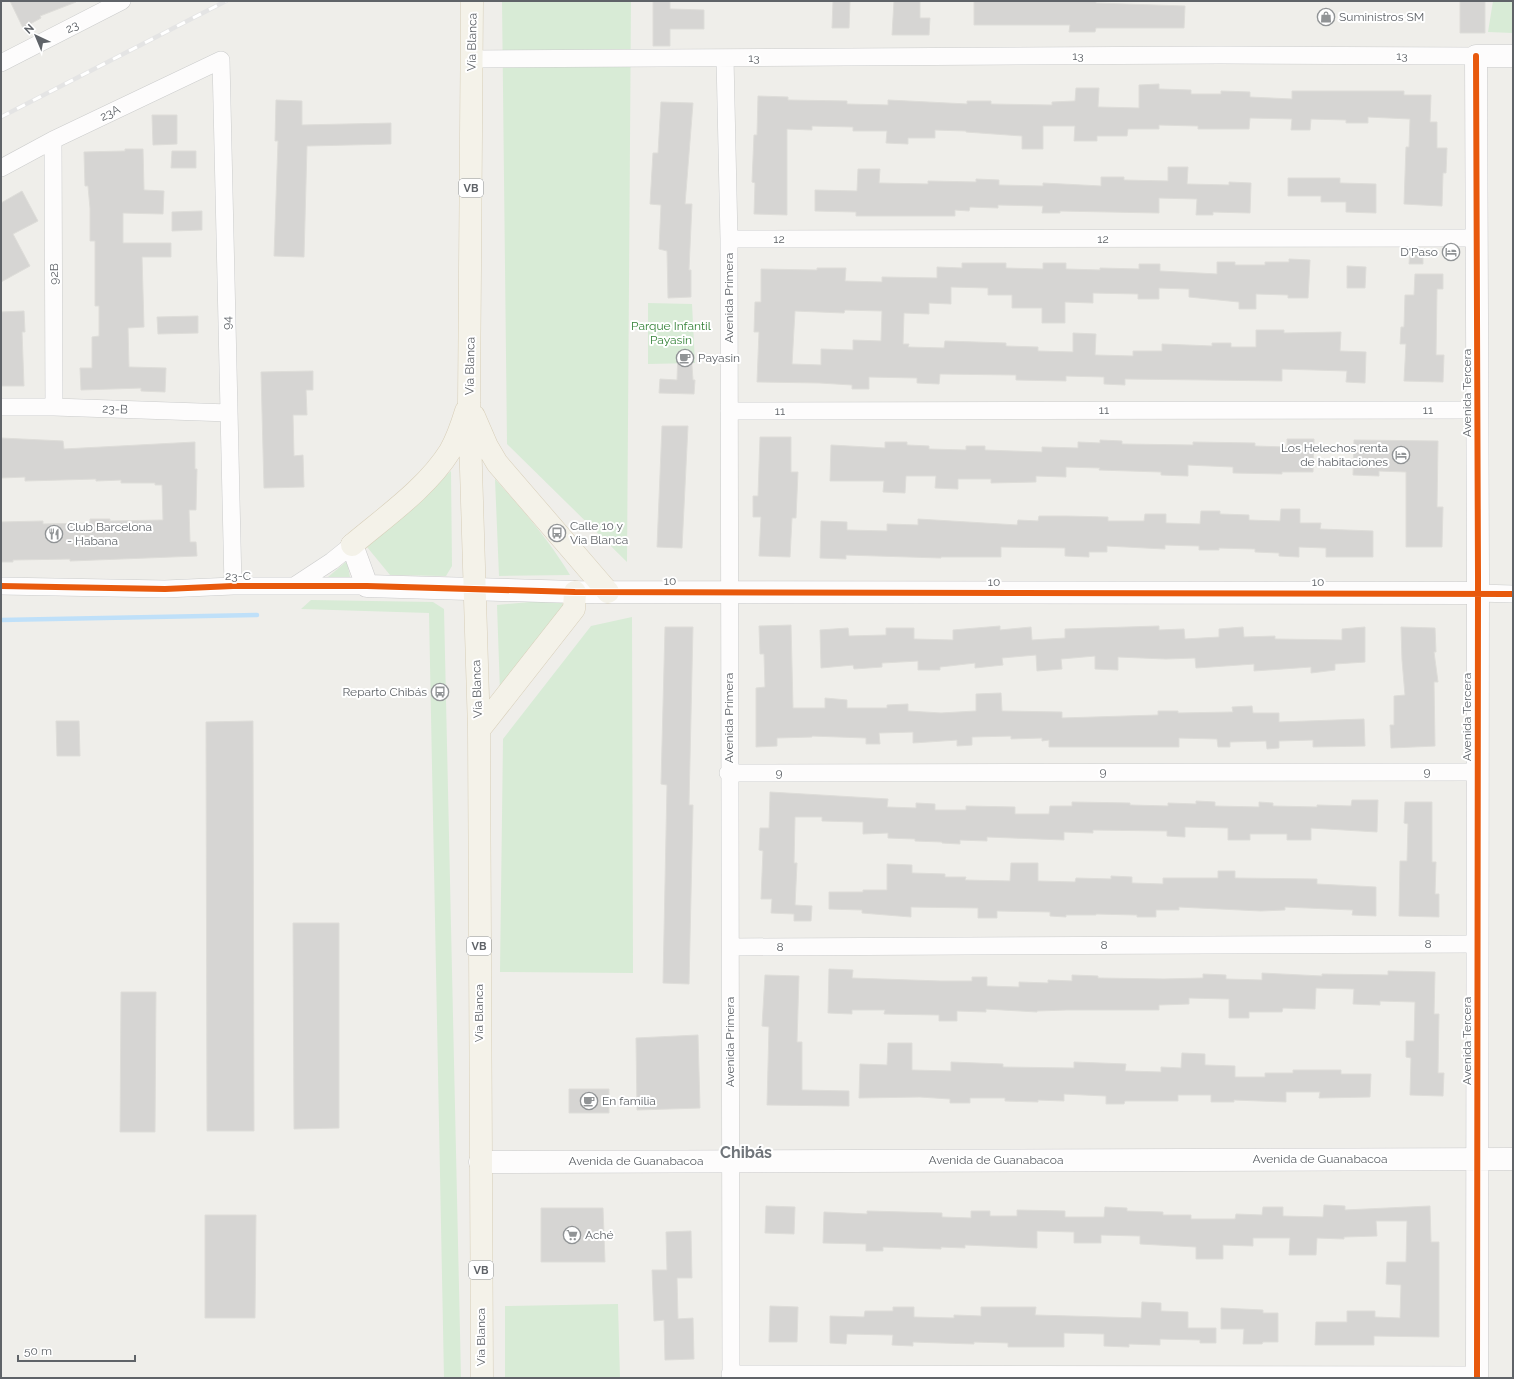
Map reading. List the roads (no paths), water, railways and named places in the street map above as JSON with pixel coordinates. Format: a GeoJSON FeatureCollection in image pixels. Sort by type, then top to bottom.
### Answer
{"type":"FeatureCollection","features":[{"type":"Feature","properties":{"kind":"main road","name":"Vía Blanca"},"geometry":{"type":"LineString","coordinates":[[472,1],[469,402],[479,730],[482,1378]]}},
{"type":"Feature","properties":{"kind":"main road"},"geometry":{"type":"LineString","coordinates":[[352,545],[432,475],[450,451],[469,402]]}},
{"type":"Feature","properties":{"kind":"main road"},"geometry":{"type":"LineString","coordinates":[[469,402],[478,428],[497,463],[608,592]]}},
{"type":"Feature","properties":{"kind":"main road"},"geometry":{"type":"LineString","coordinates":[[479,730],[574,609],[575,592]]}},
{"type":"Feature","properties":{"kind":"street","name":"23"},"geometry":{"type":"LineString","coordinates":[[4,61],[122,1]]}},
{"type":"Feature","properties":{"kind":"street","name":"13"},"geometry":{"type":"LineString","coordinates":[[471,59],[1220,55],[1513,56]]}},
{"type":"Feature","properties":{"kind":"street","name":"Avenida Tercera"},"geometry":{"type":"LineString","coordinates":[[1476,56],[1478,238],[1478,1159],[1476,1376]]}},
{"type":"Feature","properties":{"kind":"street","name":"Avenida Primera"},"geometry":{"type":"LineString","coordinates":[[725,58],[728,239],[730,592],[728,773],[731,947],[730,1376]]}},
{"type":"Feature","properties":{"kind":"street","name":"23A"},"geometry":{"type":"LineString","coordinates":[[1,168],[54,140],[221,60]]}},
{"type":"Feature","properties":{"kind":"street","name":"94"},"geometry":{"type":"LineString","coordinates":[[221,60],[233,586]]}},
{"type":"Feature","properties":{"kind":"street","name":"92B"},"geometry":{"type":"LineString","coordinates":[[54,140],[54,407]]}},
{"type":"Feature","properties":{"kind":"street","name":"12"},"geometry":{"type":"LineString","coordinates":[[728,239],[1478,238]]}},
{"type":"Feature","properties":{"kind":"street","name":"23-B"},"geometry":{"type":"LineString","coordinates":[[1,407],[54,407],[229,413]]}},
{"type":"Feature","properties":{"kind":"street","name":"11"},"geometry":{"type":"LineString","coordinates":[[729,411],[1478,410]]}},
{"type":"Feature","properties":{"kind":"street"},"geometry":{"type":"LineString","coordinates":[[294,586],[332,562],[352,545],[367,586]]}},
{"type":"Feature","properties":{"kind":"street","name":"23-C"},"geometry":{"type":"LineString","coordinates":[[1,586],[165,589],[233,586],[367,586],[475,589]]}},
{"type":"Feature","properties":{"kind":"street","name":"10"},"geometry":{"type":"LineString","coordinates":[[475,589],[575,592],[1513,594]]}},
{"type":"Feature","properties":{"kind":"street","name":"9"},"geometry":{"type":"LineString","coordinates":[[728,773],[1478,772]]}},
{"type":"Feature","properties":{"kind":"street","name":"8"},"geometry":{"type":"LineString","coordinates":[[731,947],[1478,944]]}},
{"type":"Feature","properties":{"kind":"street","name":"Avenida de Guanabacoa"},"geometry":{"type":"LineString","coordinates":[[480,1162],[730,1160],[1513,1159]]}},
{"type":"Feature","properties":{"kind":"street"},"geometry":{"type":"LineString","coordinates":[[730,1376],[1476,1376]]}},
{"type":"Feature","properties":{"kind":"waterway"},"geometry":{"type":"LineString","coordinates":[[1,620],[257,615]]}},
{"type":"Feature","properties":{"kind":"railway"},"geometry":{"type":"LineString","coordinates":[[1,117],[226,1]]}},
{"type":"Feature","properties":{"kind":"place","name":"Suministros SM"},"geometry":{"type":"Point","coordinates":[1326,17]}},
{"type":"Feature","properties":{"kind":"place","name":"D'Paso"},"geometry":{"type":"Point","coordinates":[1451,252]}},
{"type":"Feature","properties":{"kind":"place","name":"Payasin"},"geometry":{"type":"Point","coordinates":[685,358]}},
{"type":"Feature","properties":{"kind":"place","name":"Los Helechos renta de habitaciones"},"geometry":{"type":"Point","coordinates":[1401,455]}},
{"type":"Feature","properties":{"kind":"place","name":"Calle 10 y Via Blanca"},"geometry":{"type":"Point","coordinates":[557,533]}},
{"type":"Feature","properties":{"kind":"place","name":"Club Barcelona - Habana"},"geometry":{"type":"Point","coordinates":[54,534]}},
{"type":"Feature","properties":{"kind":"place","name":"Reparto Chibás"},"geometry":{"type":"Point","coordinates":[440,692]}},
{"type":"Feature","properties":{"kind":"place","name":"En familia"},"geometry":{"type":"Point","coordinates":[589,1101]}},
{"type":"Feature","properties":{"kind":"place","name":"Aché"},"geometry":{"type":"Point","coordinates":[572,1235]}},
{"type":"Feature","properties":{"kind":"district","name":"Chibás"},"geometry":{"type":"Point","coordinates":[746,1152]}},
{"type":"Feature","properties":{"kind":"park label","name":"Parque Infantil Payasin"},"geometry":{"type":"Point","coordinates":[671,333]}}]}
